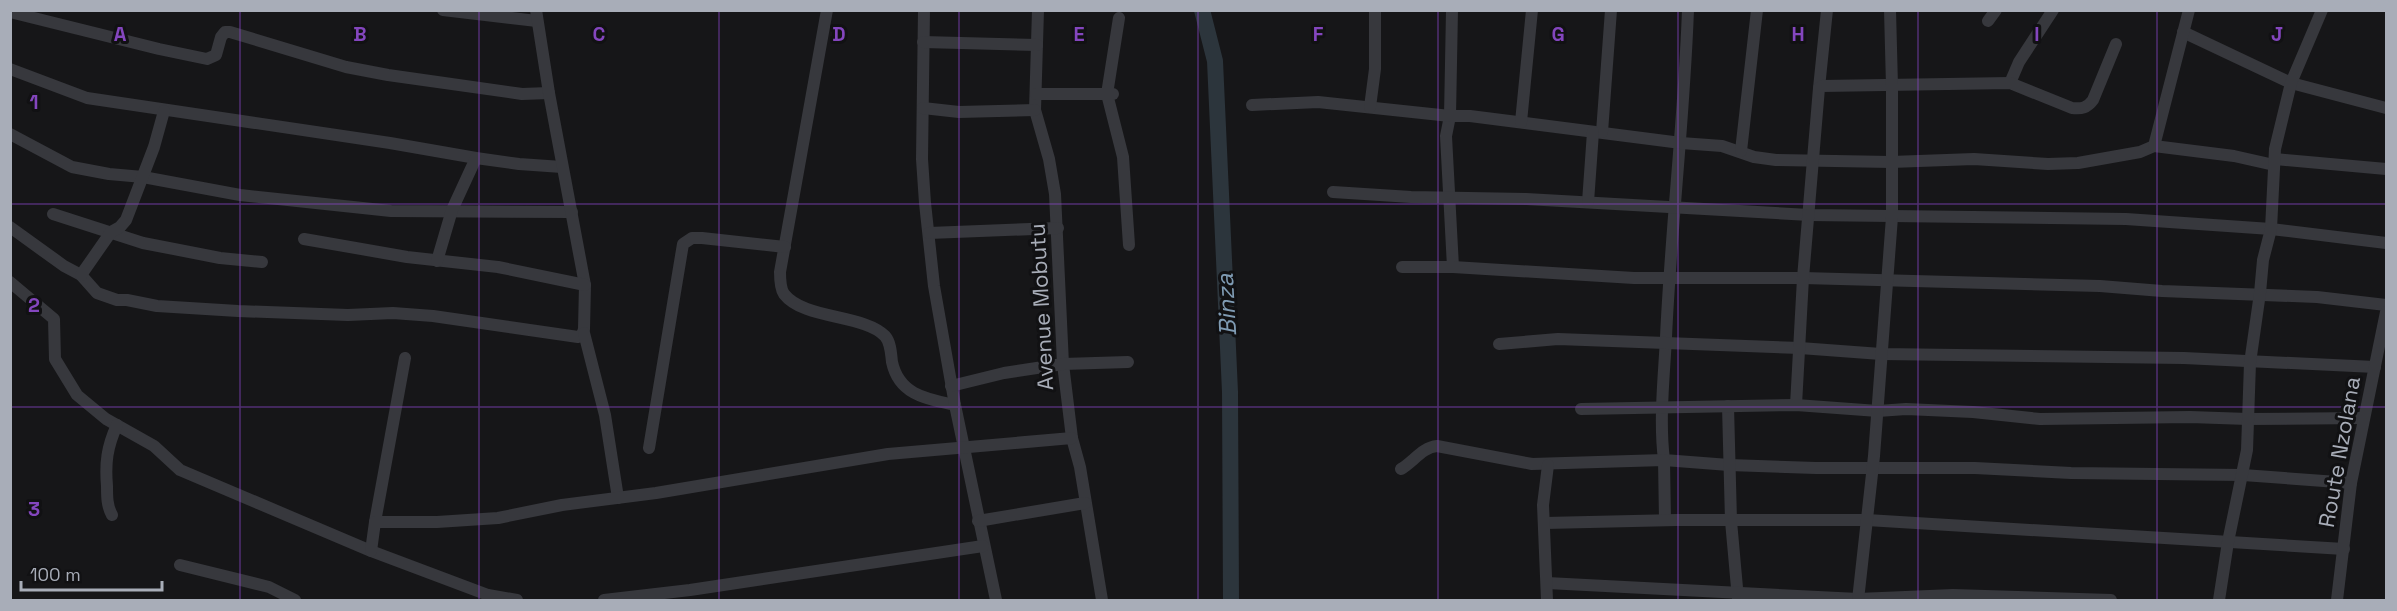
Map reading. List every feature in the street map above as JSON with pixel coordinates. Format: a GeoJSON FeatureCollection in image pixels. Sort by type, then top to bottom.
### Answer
{"type":"FeatureCollection","features":[{"type":"Feature","properties":{"kind":"street"},"geometry":{"type":"LineString","coordinates":[[443,10],[537,16],[562,167],[585,285],[584,333],[605,415],[618,498]]}},
{"type":"Feature","properties":{"kind":"street"},"geometry":{"type":"LineString","coordinates":[[827,10],[780,272],[780,284],[790,300],[811,310],[877,330],[888,342],[894,371],[907,390],[918,397],[955,405]]}},
{"type":"Feature","properties":{"kind":"street"},"geometry":{"type":"LineString","coordinates":[[924,10],[922,159],[934,286],[963,448],[996,600]]}},
{"type":"Feature","properties":{"kind":"street","name":"Avenue Mobutu"},"geometry":{"type":"LineString","coordinates":[[1038,10],[1035,110],[1053,176],[1058,228],[1063,364],[1072,438],[1080,467],[1098,600]]}},
{"type":"Feature","properties":{"kind":"street"},"geometry":{"type":"LineString","coordinates":[[1370,107],[1375,69],[1375,10]]}},
{"type":"Feature","properties":{"kind":"street"},"geometry":{"type":"LineString","coordinates":[[1452,10],[1450,116],[1446,136],[1453,267]]}},
{"type":"Feature","properties":{"kind":"street"},"geometry":{"type":"LineString","coordinates":[[1521,122],[1532,10]]}},
{"type":"Feature","properties":{"kind":"street"},"geometry":{"type":"LineString","coordinates":[[1588,202],[1611,10]]}},
{"type":"Feature","properties":{"kind":"street"},"geometry":{"type":"LineString","coordinates":[[1665,520],[1664,460],[1661,438],[1662,407],[1668,279],[1681,143],[1688,10]]}},
{"type":"Feature","properties":{"kind":"street"},"geometry":{"type":"LineString","coordinates":[[1741,151],[1757,10]]}},
{"type":"Feature","properties":{"kind":"street"},"geometry":{"type":"LineString","coordinates":[[1796,405],[1803,278],[1827,10]]}},
{"type":"Feature","properties":{"kind":"street"},"geometry":{"type":"LineString","coordinates":[[1858,599],[1873,468],[1892,217],[1890,10]]}},
{"type":"Feature","properties":{"kind":"street"},"geometry":{"type":"LineString","coordinates":[[1988,21],[1996,10]]}},
{"type":"Feature","properties":{"kind":"street"},"geometry":{"type":"LineString","coordinates":[[2010,83],[2019,62],[2053,10]]}},
{"type":"Feature","properties":{"kind":"street"},"geometry":{"type":"LineString","coordinates":[[2154,146],[2189,10]]}},
{"type":"Feature","properties":{"kind":"street"},"geometry":{"type":"LineString","coordinates":[[2219,600],[2247,450],[2250,363],[2265,242],[2271,228],[2274,162],[2278,136],[2291,83],[2319,11]]}},
{"type":"Feature","properties":{"kind":"street"},"geometry":{"type":"LineString","coordinates":[[10,12],[159,50],[207,59],[216,55],[221,36],[225,32],[230,32],[346,67],[522,94],[549,93]]}},
{"type":"Feature","properties":{"kind":"street"},"geometry":{"type":"LineString","coordinates":[[1119,18],[1111,94],[1123,157],[1129,244]]}},
{"type":"Feature","properties":{"kind":"street"},"geometry":{"type":"LineString","coordinates":[[2183,32],[2291,83],[2386,108]]}},
{"type":"Feature","properties":{"kind":"street"},"geometry":{"type":"LineString","coordinates":[[923,42],[1037,45]]}},
{"type":"Feature","properties":{"kind":"street"},"geometry":{"type":"LineString","coordinates":[[1819,88],[1822,86],[2010,83],[2072,108],[2080,109],[2088,106],[2093,100],[2116,44]]}},
{"type":"Feature","properties":{"kind":"street"},"geometry":{"type":"LineString","coordinates":[[10,69],[87,98],[476,158],[562,167]]}},
{"type":"Feature","properties":{"kind":"street"},"geometry":{"type":"LineString","coordinates":[[1036,94],[1111,94]]}},
{"type":"Feature","properties":{"kind":"street"},"geometry":{"type":"LineString","coordinates":[[1252,105],[1318,102],[1450,116],[1470,116],[1681,143],[1722,146],[1759,158],[1813,162],[1974,159],[2048,164],[2078,163],[2139,152],[2154,146],[2274,162],[2386,169]]}},
{"type":"Feature","properties":{"kind":"street"},"geometry":{"type":"LineString","coordinates":[[923,108],[959,112],[1035,110]]}},
{"type":"Feature","properties":{"kind":"street"},"geometry":{"type":"LineString","coordinates":[[81,275],[111,232],[123,224],[143,177],[164,111]]}},
{"type":"Feature","properties":{"kind":"street"},"geometry":{"type":"LineString","coordinates":[[10,134],[72,166],[240,195],[379,210],[572,212]]}},
{"type":"Feature","properties":{"kind":"street"},"geometry":{"type":"LineString","coordinates":[[437,261],[452,210],[476,158]]}},
{"type":"Feature","properties":{"kind":"street"},"geometry":{"type":"LineString","coordinates":[[1333,192],[1892,217],[2126,219],[2271,228],[2386,243]]}},
{"type":"Feature","properties":{"kind":"street"},"geometry":{"type":"LineString","coordinates":[[54,214],[178,251],[262,262]]}},
{"type":"Feature","properties":{"kind":"street"},"geometry":{"type":"LineString","coordinates":[[10,227],[64,266],[81,275],[84,281],[105,297],[157,306],[348,315],[393,313],[423,315],[578,337],[584,333]]}},
{"type":"Feature","properties":{"kind":"street"},"geometry":{"type":"LineString","coordinates":[[929,233],[1058,228]]}},
{"type":"Feature","properties":{"kind":"street"},"geometry":{"type":"LineString","coordinates":[[649,448],[683,244],[692,238],[702,238],[785,247]]}},
{"type":"Feature","properties":{"kind":"street"},"geometry":{"type":"LineString","coordinates":[[304,239],[437,261],[498,267],[585,285]]}},
{"type":"Feature","properties":{"kind":"street"},"geometry":{"type":"LineString","coordinates":[[1402,267],[1453,267],[1668,279],[1803,278],[2260,293],[2386,305]]}},
{"type":"Feature","properties":{"kind":"street"},"geometry":{"type":"LineString","coordinates":[[10,282],[54,319],[55,359],[77,395],[92,410],[154,446],[180,470],[487,598],[517,600]]}},
{"type":"Feature","properties":{"kind":"street","name":"Route Nzolana"},"geometry":{"type":"LineString","coordinates":[[2337,600],[2351,483],[2363,418],[2375,367],[2382,351],[2386,312]]}},
{"type":"Feature","properties":{"kind":"street"},"geometry":{"type":"LineString","coordinates":[[1499,344],[1558,339],[1800,348],[1881,354],[2184,358],[2250,363],[2375,367]]}},
{"type":"Feature","properties":{"kind":"street"},"geometry":{"type":"LineString","coordinates":[[371,551],[405,358]]}},
{"type":"Feature","properties":{"kind":"street"},"geometry":{"type":"LineString","coordinates":[[951,386],[1004,373],[1063,364],[1128,362]]}},
{"type":"Feature","properties":{"kind":"street"},"geometry":{"type":"LineString","coordinates":[[1581,409],[1796,405],[1878,411],[1906,409],[1962,412],[2040,419],[2363,418]]}},
{"type":"Feature","properties":{"kind":"street"},"geometry":{"type":"LineString","coordinates":[[1728,406],[1731,521],[1738,597]]}},
{"type":"Feature","properties":{"kind":"street"},"geometry":{"type":"LineString","coordinates":[[112,515],[108,503],[105,468],[107,448],[117,425]]}},
{"type":"Feature","properties":{"kind":"street"},"geometry":{"type":"LineString","coordinates":[[375,522],[437,522],[498,518],[562,505],[888,454],[1072,438]]}},
{"type":"Feature","properties":{"kind":"street"},"geometry":{"type":"LineString","coordinates":[[1401,469],[1427,449],[1437,446],[1484,454],[1511,462],[1548,465],[1664,460],[1729,465],[2243,475],[2351,483]]}},
{"type":"Feature","properties":{"kind":"street"},"geometry":{"type":"LineString","coordinates":[[1547,600],[1543,505],[1548,465]]}},
{"type":"Feature","properties":{"kind":"street"},"geometry":{"type":"LineString","coordinates":[[978,521],[1085,503]]}},
{"type":"Feature","properties":{"kind":"street"},"geometry":{"type":"LineString","coordinates":[[1545,523],[1665,520],[1867,520],[2344,549]]}},
{"type":"Feature","properties":{"kind":"street"},"geometry":{"type":"LineString","coordinates":[[604,600],[691,595],[983,546]]}},
{"type":"Feature","properties":{"kind":"street"},"geometry":{"type":"LineString","coordinates":[[180,565],[269,587],[295,600]]}},
{"type":"Feature","properties":{"kind":"street"},"geometry":{"type":"LineString","coordinates":[[1547,583],[1738,597],[1858,599],[1953,596],[2111,600]]}},
{"type":"Feature","properties":{"kind":"waterway","name":"Binza"},"geometry":{"type":"LineString","coordinates":[[1202,10],[1215,61],[1230,392],[1231,600]]}}]}
